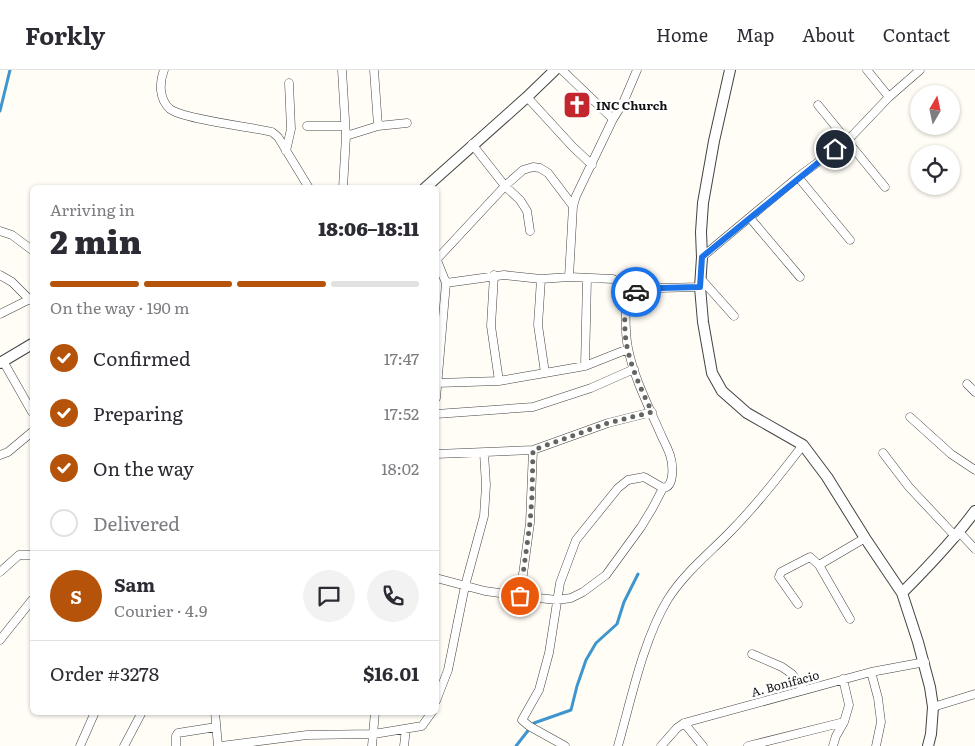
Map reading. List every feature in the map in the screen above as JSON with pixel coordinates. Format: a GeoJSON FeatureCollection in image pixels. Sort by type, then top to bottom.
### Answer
{"type":"FeatureCollection","features":[{"type":"Feature","properties":{"kind":"street"},"geometry":{"type":"LineString","coordinates":[[164,70],[161,78],[161,90],[164,101],[172,111],[272,132],[278,137],[307,185]]}},
{"type":"Feature","properties":{"kind":"street"},"geometry":{"type":"LineString","coordinates":[[342,70],[346,136],[343,185]]}},
{"type":"Feature","properties":{"kind":"street"},"geometry":{"type":"LineString","coordinates":[[374,70],[378,126]]}},
{"type":"Feature","properties":{"kind":"street"},"geometry":{"type":"LineString","coordinates":[[428,185],[555,70]]}},
{"type":"Feature","properties":{"kind":"street"},"geometry":{"type":"LineString","coordinates":[[562,70],[612,119]]}},
{"type":"Feature","properties":{"kind":"street"},"geometry":{"type":"LineString","coordinates":[[569,278],[576,196],[612,119],[623,103],[637,70]]}},
{"type":"Feature","properties":{"kind":"street"},"geometry":{"type":"LineString","coordinates":[[730,70],[724,91],[703,203],[700,232],[703,322],[712,372],[722,392],[747,413],[803,446],[828,477],[865,538],[902,593],[930,686],[933,707],[928,746]]}},
{"type":"Feature","properties":{"kind":"street"},"geometry":{"type":"LineString","coordinates":[[867,70],[890,97]]}},
{"type":"Feature","properties":{"kind":"street"},"geometry":{"type":"LineString","coordinates":[[702,257],[798,178],[848,140],[890,97],[920,70]]}},
{"type":"Feature","properties":{"kind":"street"},"geometry":{"type":"LineString","coordinates":[[286,151],[291,130],[289,83]]}},
{"type":"Feature","properties":{"kind":"street"},"geometry":{"type":"LineString","coordinates":[[527,97],[592,165]]}},
{"type":"Feature","properties":{"kind":"street"},"geometry":{"type":"LineString","coordinates":[[818,105],[885,187]]}},
{"type":"Feature","properties":{"kind":"street"},"geometry":{"type":"LineString","coordinates":[[346,136],[378,126],[407,123]]}},
{"type":"Feature","properties":{"kind":"street"},"geometry":{"type":"LineString","coordinates":[[307,126],[344,126]]}},
{"type":"Feature","properties":{"kind":"street"},"geometry":{"type":"LineString","coordinates":[[472,144],[505,186],[520,200],[527,211],[530,231]]}},
{"type":"Feature","properties":{"kind":"street"},"geometry":{"type":"LineString","coordinates":[[439,255],[505,186],[524,170],[533,167],[540,168],[548,174],[574,206]]}},
{"type":"Feature","properties":{"kind":"street"},"geometry":{"type":"LineString","coordinates":[[798,178],[850,240]]}},
{"type":"Feature","properties":{"kind":"street"},"geometry":{"type":"LineString","coordinates":[[750,218],[800,277]]}},
{"type":"Feature","properties":{"kind":"street"},"geometry":{"type":"LineString","coordinates":[[0,231],[12,235],[30,248]]}},
{"type":"Feature","properties":{"kind":"street"},"geometry":{"type":"LineString","coordinates":[[439,266],[446,283],[439,361]]}},
{"type":"Feature","properties":{"kind":"street"},"geometry":{"type":"LineString","coordinates":[[0,275],[12,282],[30,298]]}},
{"type":"Feature","properties":{"kind":"street"},"geometry":{"type":"LineString","coordinates":[[446,283],[504,275],[541,279],[613,279],[626,290],[634,292],[701,283]]}},
{"type":"Feature","properties":{"kind":"street"},"geometry":{"type":"LineString","coordinates":[[494,276],[491,326],[498,381]]}},
{"type":"Feature","properties":{"kind":"street"},"geometry":{"type":"LineString","coordinates":[[585,366],[587,278]]}},
{"type":"Feature","properties":{"kind":"street"},"geometry":{"type":"LineString","coordinates":[[541,279],[538,325],[546,373]]}},
{"type":"Feature","properties":{"kind":"street"},"geometry":{"type":"LineString","coordinates":[[701,283],[734,316]]}},
{"type":"Feature","properties":{"kind":"street"},"geometry":{"type":"LineString","coordinates":[[439,579],[465,586],[520,596],[557,600],[570,598],[583,592],[606,575],[649,515],[663,488],[670,485],[672,475],[670,456],[634,369],[628,349],[625,330],[626,290]]}},
{"type":"Feature","properties":{"kind":"street"},"geometry":{"type":"LineString","coordinates":[[0,314],[30,299]]}},
{"type":"Feature","properties":{"kind":"street"},"geometry":{"type":"LineString","coordinates":[[30,345],[2,362],[30,409]]}},
{"type":"Feature","properties":{"kind":"street"},"geometry":{"type":"LineString","coordinates":[[439,383],[498,381],[585,366],[628,349]]}},
{"type":"Feature","properties":{"kind":"street"},"geometry":{"type":"LineString","coordinates":[[439,414],[533,407],[591,388],[634,369]]}},
{"type":"Feature","properties":{"kind":"street"},"geometry":{"type":"LineString","coordinates":[[967,384],[975,392]]}},
{"type":"Feature","properties":{"kind":"street"},"geometry":{"type":"LineString","coordinates":[[439,454],[533,450],[608,423],[652,412]]}},
{"type":"Feature","properties":{"kind":"street"},"geometry":{"type":"LineString","coordinates":[[910,417],[951,454],[975,470]]}},
{"type":"Feature","properties":{"kind":"street"},"geometry":{"type":"LineString","coordinates":[[0,455],[8,452],[30,434]]}},
{"type":"Feature","properties":{"kind":"street"},"geometry":{"type":"LineString","coordinates":[[618,746],[648,642],[668,599],[685,575],[728,535],[762,498],[803,446]]}},
{"type":"Feature","properties":{"kind":"street"},"geometry":{"type":"LineString","coordinates":[[520,596],[530,523],[533,450]]}},
{"type":"Feature","properties":{"kind":"street"},"geometry":{"type":"LineString","coordinates":[[439,693],[448,670],[465,586],[484,516],[486,485],[484,453]]}},
{"type":"Feature","properties":{"kind":"street"},"geometry":{"type":"LineString","coordinates":[[883,453],[909,487],[975,549]]}},
{"type":"Feature","properties":{"kind":"street"},"geometry":{"type":"LineString","coordinates":[[565,746],[529,726],[522,720],[539,690],[549,653],[557,600],[566,566],[576,540],[618,488],[628,480],[644,478],[663,488]]}},
{"type":"Feature","properties":{"kind":"street"},"geometry":{"type":"LineString","coordinates":[[902,593],[958,535],[975,511]]}},
{"type":"Feature","properties":{"kind":"street"},"geometry":{"type":"LineString","coordinates":[[819,565],[865,538]]}},
{"type":"Feature","properties":{"kind":"street"},"geometry":{"type":"LineString","coordinates":[[0,572],[19,555],[30,554]]}},
{"type":"Feature","properties":{"kind":"street"},"geometry":{"type":"LineString","coordinates":[[798,604],[779,577],[781,572],[810,557],[819,565],[850,619]]}},
{"type":"Feature","properties":{"kind":"street"},"geometry":{"type":"LineString","coordinates":[[0,640],[30,602]]}},
{"type":"Feature","properties":{"kind":"street"},"geometry":{"type":"LineString","coordinates":[[752,654],[782,667],[792,674],[804,690]]}},
{"type":"Feature","properties":{"kind":"street","name":"A. Bonifacio"},"geometry":{"type":"LineString","coordinates":[[661,746],[684,723],[871,672],[924,662]]}},
{"type":"Feature","properties":{"kind":"street"},"geometry":{"type":"LineString","coordinates":[[871,672],[878,698],[881,722],[876,746]]}},
{"type":"Feature","properties":{"kind":"street"},"geometry":{"type":"LineString","coordinates":[[833,746],[844,722],[849,705],[843,680]]}},
{"type":"Feature","properties":{"kind":"street"},"geometry":{"type":"LineString","coordinates":[[933,707],[975,694]]}},
{"type":"Feature","properties":{"kind":"street"},"geometry":{"type":"LineString","coordinates":[[80,746],[94,715]]}},
{"type":"Feature","properties":{"kind":"street"},"geometry":{"type":"LineString","coordinates":[[124,746],[140,715]]}},
{"type":"Feature","properties":{"kind":"street"},"geometry":{"type":"LineString","coordinates":[[214,715],[219,746],[307,735],[374,734],[422,726],[430,715]]}},
{"type":"Feature","properties":{"kind":"street"},"geometry":{"type":"LineString","coordinates":[[372,746],[375,715]]}},
{"type":"Feature","properties":{"kind":"street"},"geometry":{"type":"LineString","coordinates":[[748,746],[844,722]]}},
{"type":"Feature","properties":{"kind":"street"},"geometry":{"type":"LineString","coordinates":[[684,723],[703,746]]}},
{"type":"Feature","properties":{"kind":"street"},"geometry":{"type":"LineString","coordinates":[[176,746],[176,736],[178,733],[216,727]]}},
{"type":"Feature","properties":{"kind":"street"},"geometry":{"type":"LineString","coordinates":[[404,746],[406,729]]}},
{"type":"Feature","properties":{"kind":"waterway"},"geometry":{"type":"LineString","coordinates":[[0,111],[10,70]]}},
{"type":"Feature","properties":{"kind":"waterway"},"geometry":{"type":"LineString","coordinates":[[516,746],[534,723],[571,710],[586,660],[596,643],[617,624],[624,602],[638,574]]}},
{"type":"Feature","properties":{"kind":"way so far"},"geometry":{"type":"LineString","coordinates":[[520,596],[530,523],[533,450],[608,423],[652,412],[634,369],[625,330],[626,290],[636,292]]}},
{"type":"Feature","properties":{"kind":"place","name":"INC Church"},"geometry":{"type":"Point","coordinates":[577,105]}},
{"type":"Feature","properties":{"kind":"route"},"geometry":{"type":"LineString","coordinates":[[636,292],[660,288],[700,287],[702,257],[835,149]]}}]}
